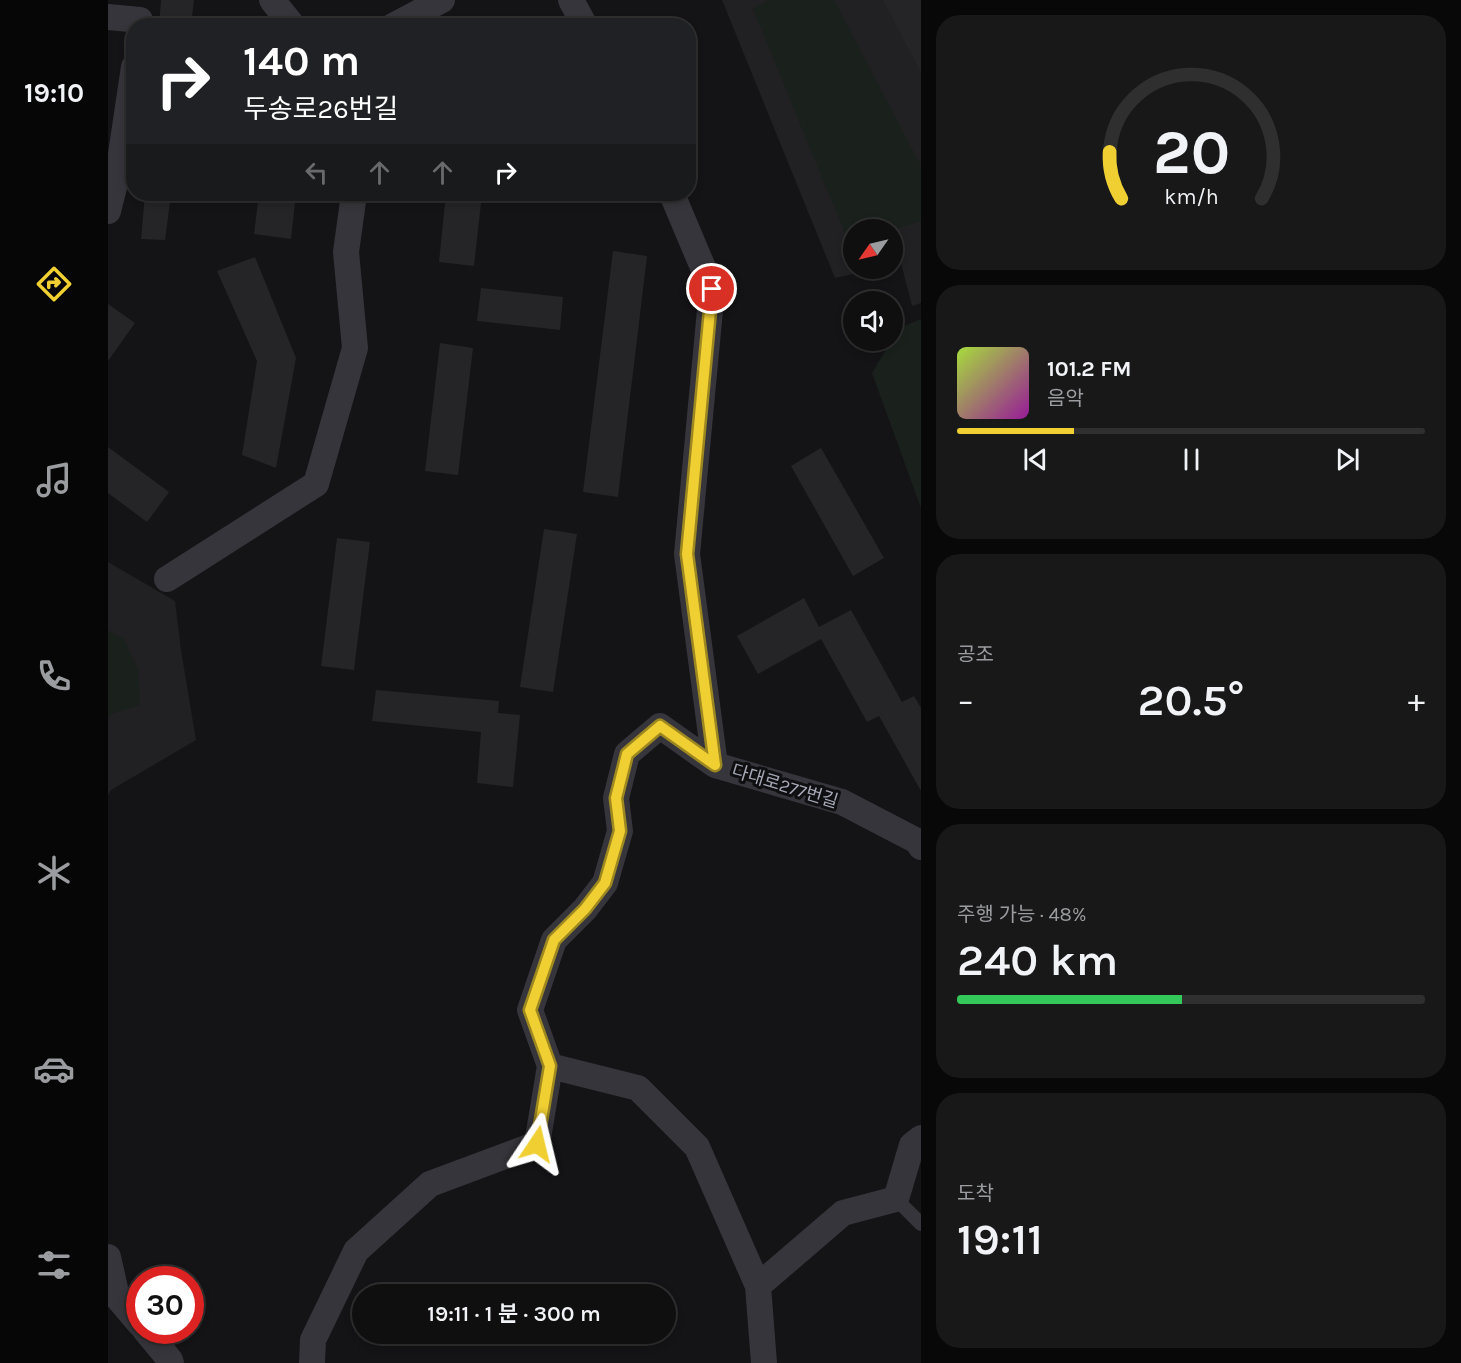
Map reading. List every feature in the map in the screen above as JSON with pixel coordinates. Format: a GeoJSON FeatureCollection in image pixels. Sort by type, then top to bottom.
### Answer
{"type":"FeatureCollection","features":[{"type":"Feature","properties":{"kind":"street"},"geometry":{"type":"LineString","coordinates":[[272,0],[287,18]]}},
{"type":"Feature","properties":{"kind":"street"},"geometry":{"type":"LineString","coordinates":[[408,18],[442,0]]}},
{"type":"Feature","properties":{"kind":"street"},"geometry":{"type":"LineString","coordinates":[[571,0],[581,18]]}},
{"type":"Feature","properties":{"kind":"street"},"geometry":{"type":"LineString","coordinates":[[108,17],[140,15]]}},
{"type":"Feature","properties":{"kind":"street"},"geometry":{"type":"LineString","coordinates":[[108,211],[119,168],[126,121]]}},
{"type":"Feature","properties":{"kind":"street"},"geometry":{"type":"LineString","coordinates":[[167,579],[316,484],[355,348],[346,252],[353,201]]}},
{"type":"Feature","properties":{"kind":"street","name":"다대로277번길"},"geometry":{"type":"LineString","coordinates":[[675,201],[712,289],[687,554],[715,765],[842,802],[917,841],[921,847]]}},
{"type":"Feature","properties":{"kind":"street"},"geometry":{"type":"LineString","coordinates":[[312,1363],[314,1340],[356,1251],[430,1184],[537,1144],[550,1066],[530,1010],[554,940],[585,909],[605,883],[620,831],[616,798],[627,754],[660,726],[715,765]]}},
{"type":"Feature","properties":{"kind":"street"},"geometry":{"type":"LineString","coordinates":[[550,1066],[638,1088],[697,1147],[758,1286],[764,1363]]}},
{"type":"Feature","properties":{"kind":"street"},"geometry":{"type":"LineString","coordinates":[[758,1286],[843,1214],[896,1199],[912,1145],[921,1138]]}},
{"type":"Feature","properties":{"kind":"street"},"geometry":{"type":"LineString","coordinates":[[108,1257],[117,1297],[126,1308]]}},
{"type":"Feature","properties":{"kind":"street"},"geometry":{"type":"LineString","coordinates":[[157,1344],[171,1363]]}},
{"type":"Feature","properties":{"kind":"lane"},"geometry":{"type":"LineString","coordinates":[[896,1199],[921,1224]]}},
{"type":"Feature","properties":{"kind":"shaded area"},"geometry":{"type":"Polygon","coordinates":[[[722,0],[921,0],[921,303],[912,306],[903,271],[903,219],[843,219],[843,276],[835,278],[722,0]]]}},
{"type":"Feature","properties":{"kind":"shaded area"},"geometry":{"type":"Polygon","coordinates":[[[768,0],[834,0],[921,166],[921,221],[903,227],[903,219],[843,219],[843,228],[753,9],[768,0]]]}},
{"type":"Feature","properties":{"kind":"shaded area"},"geometry":{"type":"Polygon","coordinates":[[[921,319],[921,508],[872,373],[885,351],[903,351],[903,326],[921,319]]]}},
{"type":"Feature","properties":{"kind":"shaded area"},"geometry":{"type":"Polygon","coordinates":[[[108,562],[175,601],[196,740],[111,790],[108,795],[108,562]]]}},
{"type":"Feature","properties":{"kind":"shaded area"},"geometry":{"type":"Polygon","coordinates":[[[108,630],[124,639],[138,670],[140,705],[108,717],[108,630]]]}},
{"type":"Feature","properties":{"kind":"building"},"geometry":{"type":"Polygon","coordinates":[[[161,0],[194,0],[192,18],[160,18],[161,0]]]}},
{"type":"Feature","properties":{"kind":"building"},"geometry":{"type":"Polygon","coordinates":[[[883,0],[921,0],[921,73],[883,0]]]}},
{"type":"Feature","properties":{"kind":"building"},"geometry":{"type":"Polygon","coordinates":[[[144,201],[170,201],[165,240],[141,239],[144,201]]]}},
{"type":"Feature","properties":{"kind":"building"},"geometry":{"type":"Polygon","coordinates":[[[258,201],[295,201],[291,239],[254,234],[258,201]]]}},
{"type":"Feature","properties":{"kind":"building"},"geometry":{"type":"Polygon","coordinates":[[[445,201],[481,201],[474,266],[439,262],[445,201]]]}},
{"type":"Feature","properties":{"kind":"building"},"geometry":{"type":"Polygon","coordinates":[[[613,251],[647,256],[618,497],[583,492],[613,251]]]}},
{"type":"Feature","properties":{"kind":"building"},"geometry":{"type":"Polygon","coordinates":[[[255,257],[296,358],[276,468],[242,455],[257,361],[217,271],[255,257]]]}},
{"type":"Feature","properties":{"kind":"building"},"geometry":{"type":"Polygon","coordinates":[[[481,288],[563,297],[560,330],[477,321],[481,288]]]}},
{"type":"Feature","properties":{"kind":"building"},"geometry":{"type":"Polygon","coordinates":[[[108,304],[135,323],[108,361],[108,304]]]}},
{"type":"Feature","properties":{"kind":"building"},"geometry":{"type":"Polygon","coordinates":[[[440,343],[473,348],[458,475],[425,471],[440,343]]]}},
{"type":"Feature","properties":{"kind":"building"},"geometry":{"type":"Polygon","coordinates":[[[108,447],[169,492],[147,522],[108,493],[108,447]]]}},
{"type":"Feature","properties":{"kind":"building"},"geometry":{"type":"Polygon","coordinates":[[[821,448],[884,558],[853,576],[791,466],[821,448]]]}},
{"type":"Feature","properties":{"kind":"building"},"geometry":{"type":"Polygon","coordinates":[[[544,529],[577,534],[553,692],[520,687],[544,529]]]}},
{"type":"Feature","properties":{"kind":"building"},"geometry":{"type":"Polygon","coordinates":[[[337,538],[370,542],[354,670],[321,666],[337,538]]]}},
{"type":"Feature","properties":{"kind":"building"},"geometry":{"type":"Polygon","coordinates":[[[804,598],[819,627],[851,610],[902,702],[914,696],[921,708],[921,791],[879,716],[867,722],[821,639],[758,674],[737,636],[804,598]]]}},
{"type":"Feature","properties":{"kind":"building"},"geometry":{"type":"Polygon","coordinates":[[[376,690],[499,701],[498,713],[520,715],[513,787],[477,783],[481,732],[372,721],[376,690]]]}},
{"type":"Feature","properties":{"kind":"route"},"geometry":{"type":"LineString","coordinates":[[537,1144],[550,1066],[530,1010],[554,940],[585,909],[605,883],[620,831],[616,798],[627,754],[660,726],[715,765],[687,554],[712,289]]}}]}
